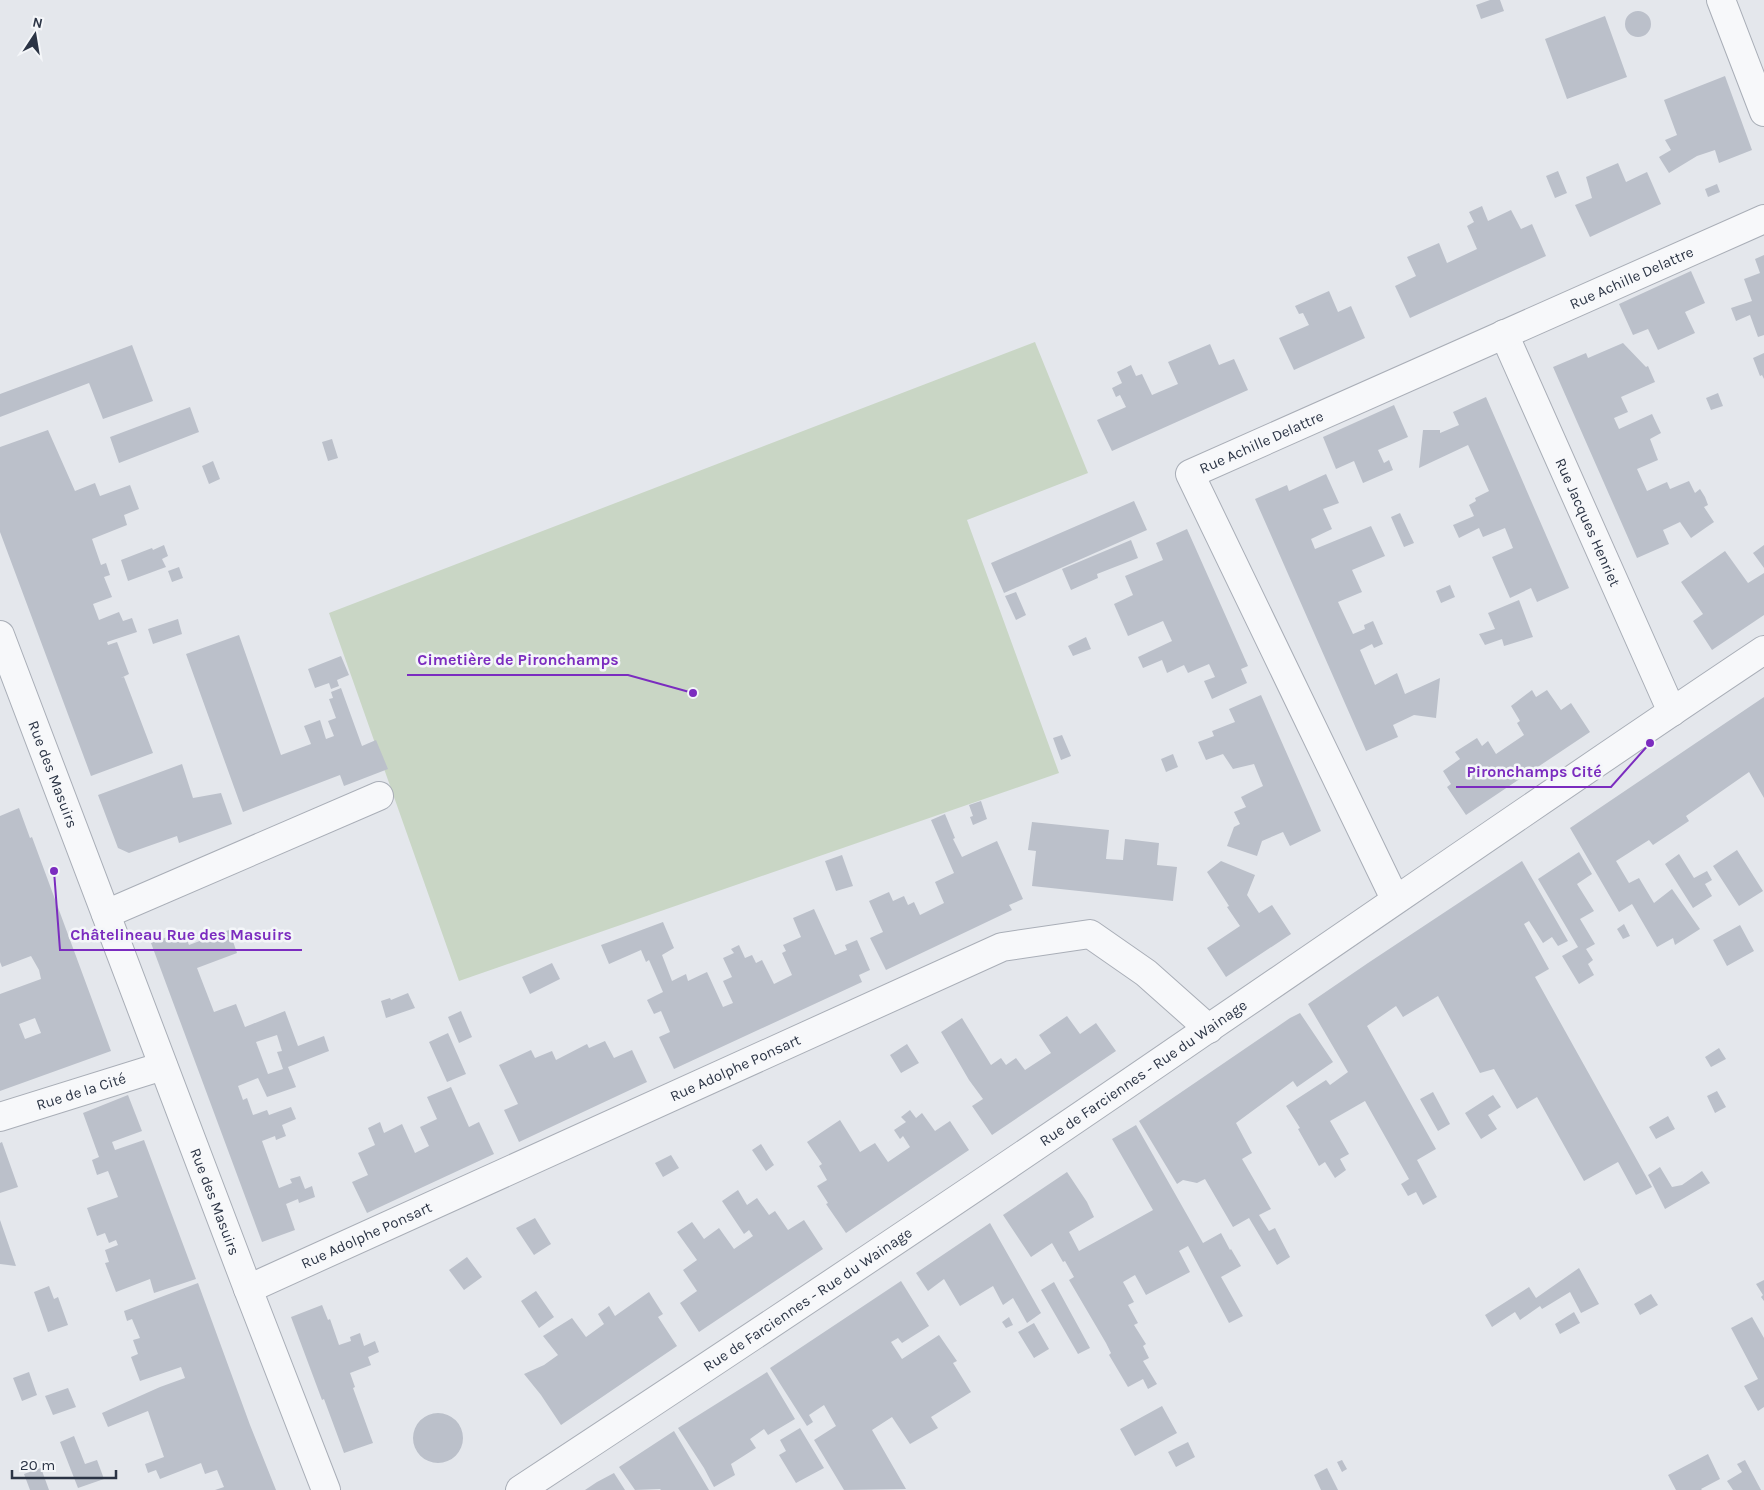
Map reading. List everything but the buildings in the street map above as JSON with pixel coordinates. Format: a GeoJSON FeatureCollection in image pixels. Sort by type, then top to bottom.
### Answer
{"type":"FeatureCollection","features":[{"type":"Feature","properties":{"kind":"street"},"geometry":{"type":"LineString","coordinates":[[1722,0],[1764,112]]}},
{"type":"Feature","properties":{"kind":"street","name":"Rue Achille Delattre"},"geometry":{"type":"LineString","coordinates":[[1395,899],[1190,474],[1764,219]]}},
{"type":"Feature","properties":{"kind":"street","name":"Rue Jacques Henriet"},"geometry":{"type":"LineString","coordinates":[[1504,334],[1672,712]]}},
{"type":"Feature","properties":{"kind":"street","name":"Rue des Masuirs"},"geometry":{"type":"LineString","coordinates":[[0,634],[326,1490]]}},
{"type":"Feature","properties":{"kind":"street","name":"Rue de Farciennes - Rue du Wainage"},"geometry":{"type":"LineString","coordinates":[[520,1490],[746,1342],[1209,1029],[1395,899],[1764,650]]}},
{"type":"Feature","properties":{"kind":"street"},"geometry":{"type":"LineString","coordinates":[[106,914],[379,796]]}},
{"type":"Feature","properties":{"kind":"street","name":"Rue Adolphe Ponsart"},"geometry":{"type":"LineString","coordinates":[[248,1289],[1002,947],[1090,934],[1146,973],[1209,1029]]}},
{"type":"Feature","properties":{"kind":"street","name":"Rue de la Cité"},"geometry":{"type":"LineString","coordinates":[[0,1117],[163,1066]]}},
{"type":"Feature","properties":{"kind":"green space"},"geometry":{"type":"Polygon","coordinates":[[[1035,342],[1088,473],[967,520],[1059,773],[459,981],[329,613],[1035,342]]]}},
{"type":"Feature","properties":{"kind":"place","name":"Cimetière de Pironchamps"},"geometry":{"type":"Point","coordinates":[693,693]}},
{"type":"Feature","properties":{"kind":"place","name":"Pironchamps Cité"},"geometry":{"type":"Point","coordinates":[1650,743]}},
{"type":"Feature","properties":{"kind":"place","name":"Châtelineau Rue des Masuirs"},"geometry":{"type":"Point","coordinates":[54,871]}}]}
